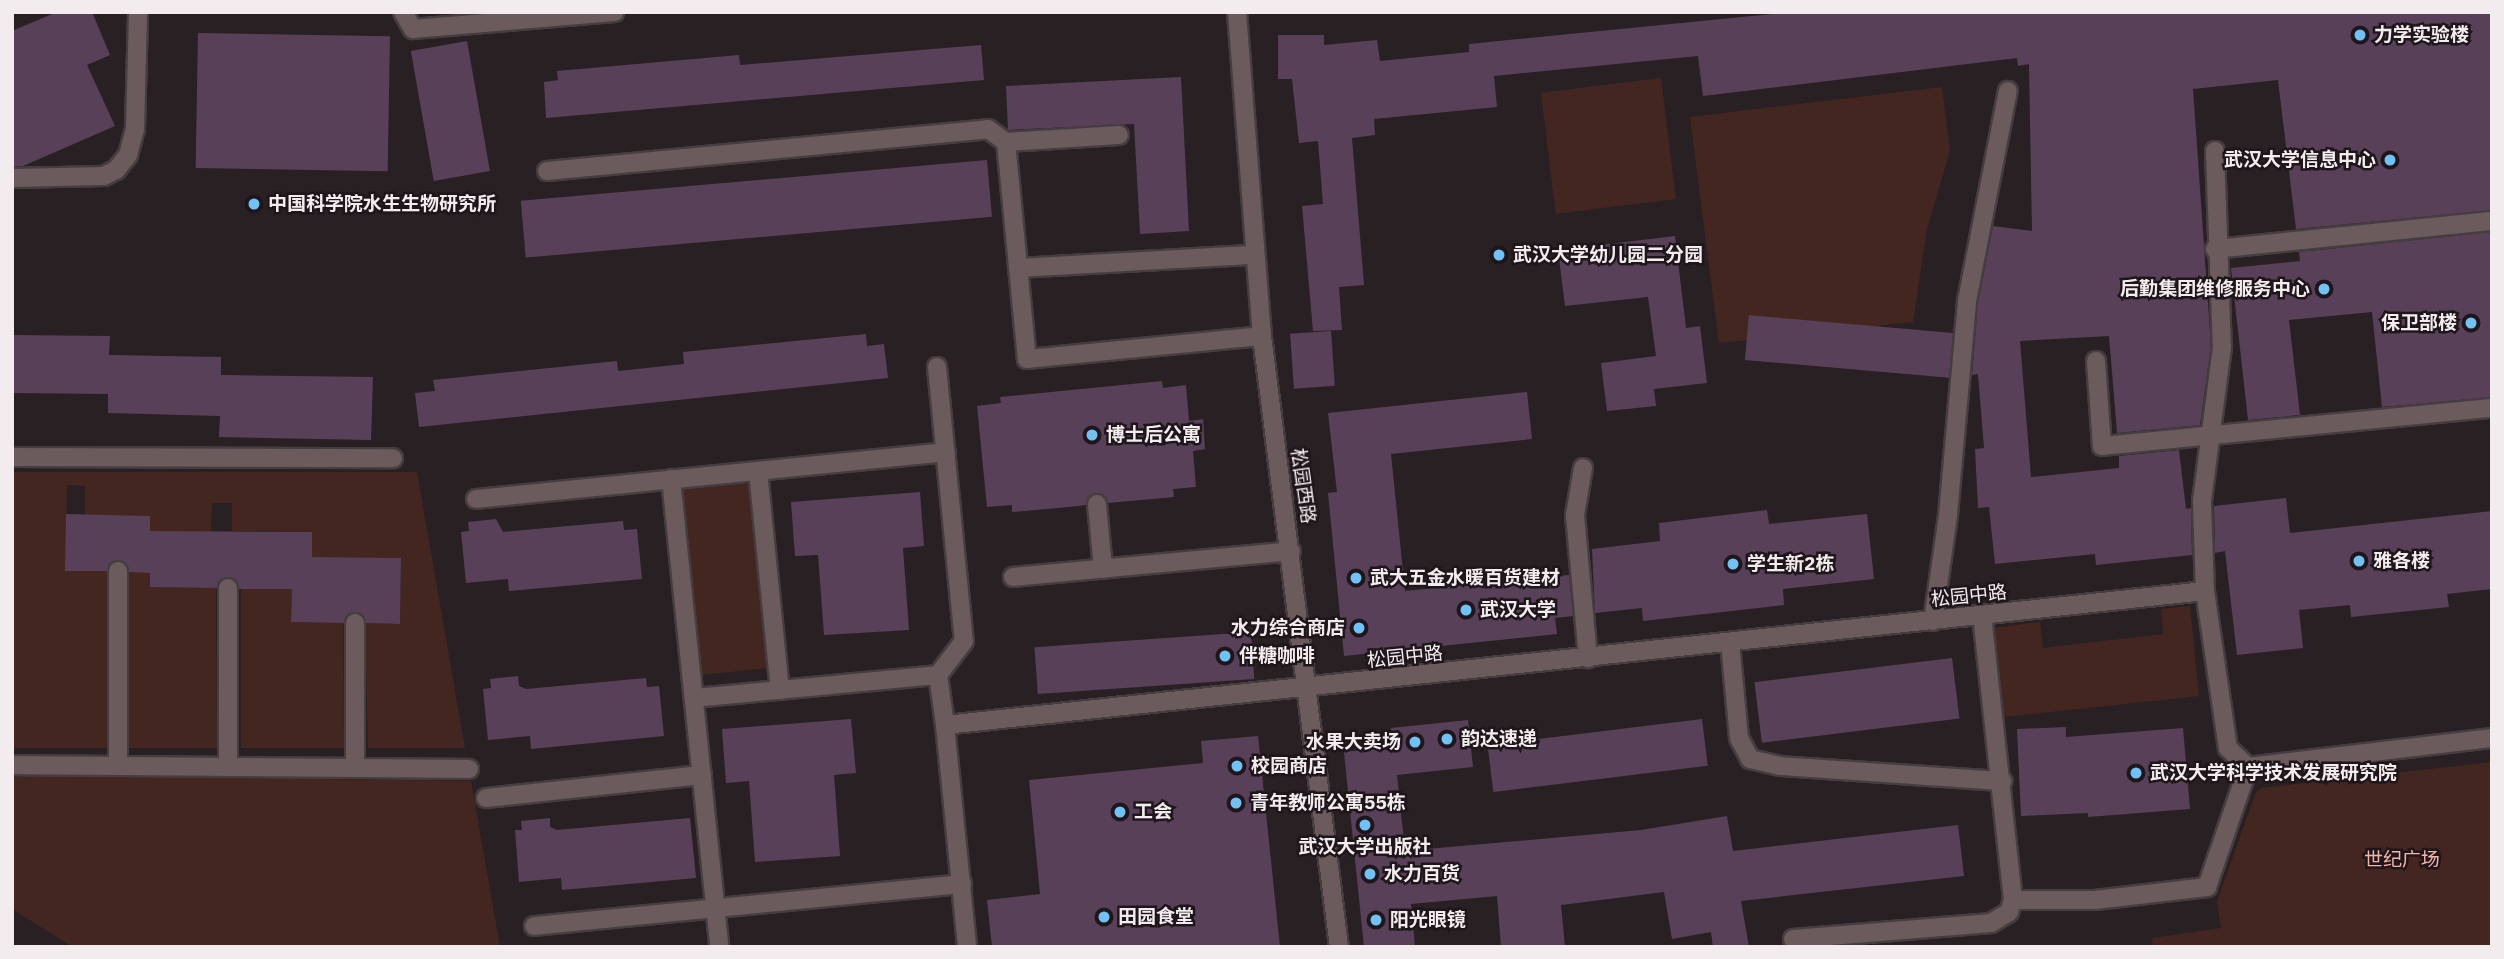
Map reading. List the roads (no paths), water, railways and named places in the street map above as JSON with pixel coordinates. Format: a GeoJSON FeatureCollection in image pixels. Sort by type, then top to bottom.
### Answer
{"type":"FeatureCollection","features":[{"type":"Feature","properties":{"kind":"street"},"geometry":{"type":"LineString","coordinates":[[12,178],[104,176],[116,170],[128,155],[135,129],[138,12]]}},
{"type":"Feature","properties":{"kind":"street"},"geometry":{"type":"LineString","coordinates":[[403,12],[413,29],[614,12]]}},
{"type":"Feature","properties":{"kind":"street","name":"松园西路"},"geometry":{"type":"LineString","coordinates":[[1238,21],[1262,336],[1339,947]]}},
{"type":"Feature","properties":{"kind":"street"},"geometry":{"type":"LineString","coordinates":[[1933,621],[1948,515],[1967,301],[2008,91]]}},
{"type":"Feature","properties":{"kind":"street"},"geometry":{"type":"LineString","coordinates":[[547,172],[988,129],[1006,142],[1119,135]]}},
{"type":"Feature","properties":{"kind":"street"},"geometry":{"type":"LineString","coordinates":[[1006,142],[1027,359],[1262,336]]}},
{"type":"Feature","properties":{"kind":"street"},"geometry":{"type":"LineString","coordinates":[[2215,151],[2216,249],[2222,347],[2202,502],[2205,591],[2224,734],[2235,759],[2248,767],[2492,738]]}},
{"type":"Feature","properties":{"kind":"street"},"geometry":{"type":"LineString","coordinates":[[2216,249],[2492,221]]}},
{"type":"Feature","properties":{"kind":"street"},"geometry":{"type":"LineString","coordinates":[[1018,268],[1254,255]]}},
{"type":"Feature","properties":{"kind":"street"},"geometry":{"type":"LineString","coordinates":[[2096,361],[2102,446],[2209,439],[2492,408]]}},
{"type":"Feature","properties":{"kind":"street"},"geometry":{"type":"LineString","coordinates":[[937,367],[964,641],[938,675],[967,947]]}},
{"type":"Feature","properties":{"kind":"street"},"geometry":{"type":"LineString","coordinates":[[476,499],[946,452]]}},
{"type":"Feature","properties":{"kind":"street"},"geometry":{"type":"LineString","coordinates":[[12,457],[393,458]]}},
{"type":"Feature","properties":{"kind":"street"},"geometry":{"type":"LineString","coordinates":[[1583,468],[1575,515],[1588,658]]}},
{"type":"Feature","properties":{"kind":"street"},"geometry":{"type":"LineString","coordinates":[[758,471],[780,690]]}},
{"type":"Feature","properties":{"kind":"street"},"geometry":{"type":"LineString","coordinates":[[671,479],[719,947]]}},
{"type":"Feature","properties":{"kind":"street"},"geometry":{"type":"LineString","coordinates":[[1097,504],[1103,569]]}},
{"type":"Feature","properties":{"kind":"street"},"geometry":{"type":"LineString","coordinates":[[1013,578],[1291,551]]}},
{"type":"Feature","properties":{"kind":"street"},"geometry":{"type":"LineString","coordinates":[[118,571],[118,766]]}},
{"type":"Feature","properties":{"kind":"street"},"geometry":{"type":"LineString","coordinates":[[228,588],[228,767]]}},
{"type":"Feature","properties":{"kind":"street","name":"松园中路"},"geometry":{"type":"LineString","coordinates":[[945,725],[1308,689],[2205,591]]}},
{"type":"Feature","properties":{"kind":"street"},"geometry":{"type":"LineString","coordinates":[[1793,939],[1991,923],[2005,917],[2013,900],[1982,615]]}},
{"type":"Feature","properties":{"kind":"street"},"geometry":{"type":"LineString","coordinates":[[355,623],[355,768]]}},
{"type":"Feature","properties":{"kind":"street"},"geometry":{"type":"LineString","coordinates":[[1730,643],[1739,738],[1750,759],[1780,766],[2002,781]]}},
{"type":"Feature","properties":{"kind":"street"},"geometry":{"type":"LineString","coordinates":[[694,698],[938,675]]}},
{"type":"Feature","properties":{"kind":"street"},"geometry":{"type":"LineString","coordinates":[[12,765],[469,769]]}},
{"type":"Feature","properties":{"kind":"street"},"geometry":{"type":"LineString","coordinates":[[2013,900],[2095,900],[2207,887],[2248,767]]}},
{"type":"Feature","properties":{"kind":"street"},"geometry":{"type":"LineString","coordinates":[[486,798],[702,775]]}},
{"type":"Feature","properties":{"kind":"street"},"geometry":{"type":"LineString","coordinates":[[534,926],[962,884]]}},
{"type":"Feature","properties":{"kind":"place","name":"力学实验楼"},"geometry":{"type":"Point","coordinates":[2360,35]}},
{"type":"Feature","properties":{"kind":"place","name":"武汉大学信息中心"},"geometry":{"type":"Point","coordinates":[2390,160]}},
{"type":"Feature","properties":{"kind":"place","name":"中国科学院水生生物研究所"},"geometry":{"type":"Point","coordinates":[254,204]}},
{"type":"Feature","properties":{"kind":"place","name":"武汉大学幼儿园二分园"},"geometry":{"type":"Point","coordinates":[1499,255]}},
{"type":"Feature","properties":{"kind":"place","name":"后勤集团维修服务中心"},"geometry":{"type":"Point","coordinates":[2324,289]}},
{"type":"Feature","properties":{"kind":"place","name":"保卫部楼"},"geometry":{"type":"Point","coordinates":[2471,323]}},
{"type":"Feature","properties":{"kind":"place","name":"博士后公寓"},"geometry":{"type":"Point","coordinates":[1092,435]}},
{"type":"Feature","properties":{"kind":"place","name":"雅各楼"},"geometry":{"type":"Point","coordinates":[2359,561]}},
{"type":"Feature","properties":{"kind":"place","name":"学生新2栋"},"geometry":{"type":"Point","coordinates":[1733,564]}},
{"type":"Feature","properties":{"kind":"place","name":"武大五金水暖百货建材"},"geometry":{"type":"Point","coordinates":[1356,578]}},
{"type":"Feature","properties":{"kind":"place","name":"武汉大学"},"geometry":{"type":"Point","coordinates":[1466,610]}},
{"type":"Feature","properties":{"kind":"place","name":"水力综合商店"},"geometry":{"type":"Point","coordinates":[1359,628]}},
{"type":"Feature","properties":{"kind":"place","name":"伴糖咖啡"},"geometry":{"type":"Point","coordinates":[1225,656]}},
{"type":"Feature","properties":{"kind":"place","name":"韵达速递"},"geometry":{"type":"Point","coordinates":[1447,739]}},
{"type":"Feature","properties":{"kind":"place","name":"水果大卖场"},"geometry":{"type":"Point","coordinates":[1415,742]}},
{"type":"Feature","properties":{"kind":"place","name":"校园商店"},"geometry":{"type":"Point","coordinates":[1237,766]}},
{"type":"Feature","properties":{"kind":"place","name":"武汉大学科学技术发展研究院"},"geometry":{"type":"Point","coordinates":[2136,773]}},
{"type":"Feature","properties":{"kind":"place","name":"青年教师公寓55栋"},"geometry":{"type":"Point","coordinates":[1236,803]}},
{"type":"Feature","properties":{"kind":"place","name":"工会"},"geometry":{"type":"Point","coordinates":[1120,812]}},
{"type":"Feature","properties":{"kind":"place","name":"武汉大学出版社"},"geometry":{"type":"Point","coordinates":[1365,825]}},
{"type":"Feature","properties":{"kind":"place","name":"水力百货"},"geometry":{"type":"Point","coordinates":[1370,874]}},
{"type":"Feature","properties":{"kind":"place","name":"田园食堂"},"geometry":{"type":"Point","coordinates":[1104,917]}},
{"type":"Feature","properties":{"kind":"place","name":"阳光眼镜"},"geometry":{"type":"Point","coordinates":[1376,920]}},
{"type":"Feature","properties":{"kind":"park label","name":"世纪广场"},"geometry":{"type":"Point","coordinates":[2402,860]}}]}
